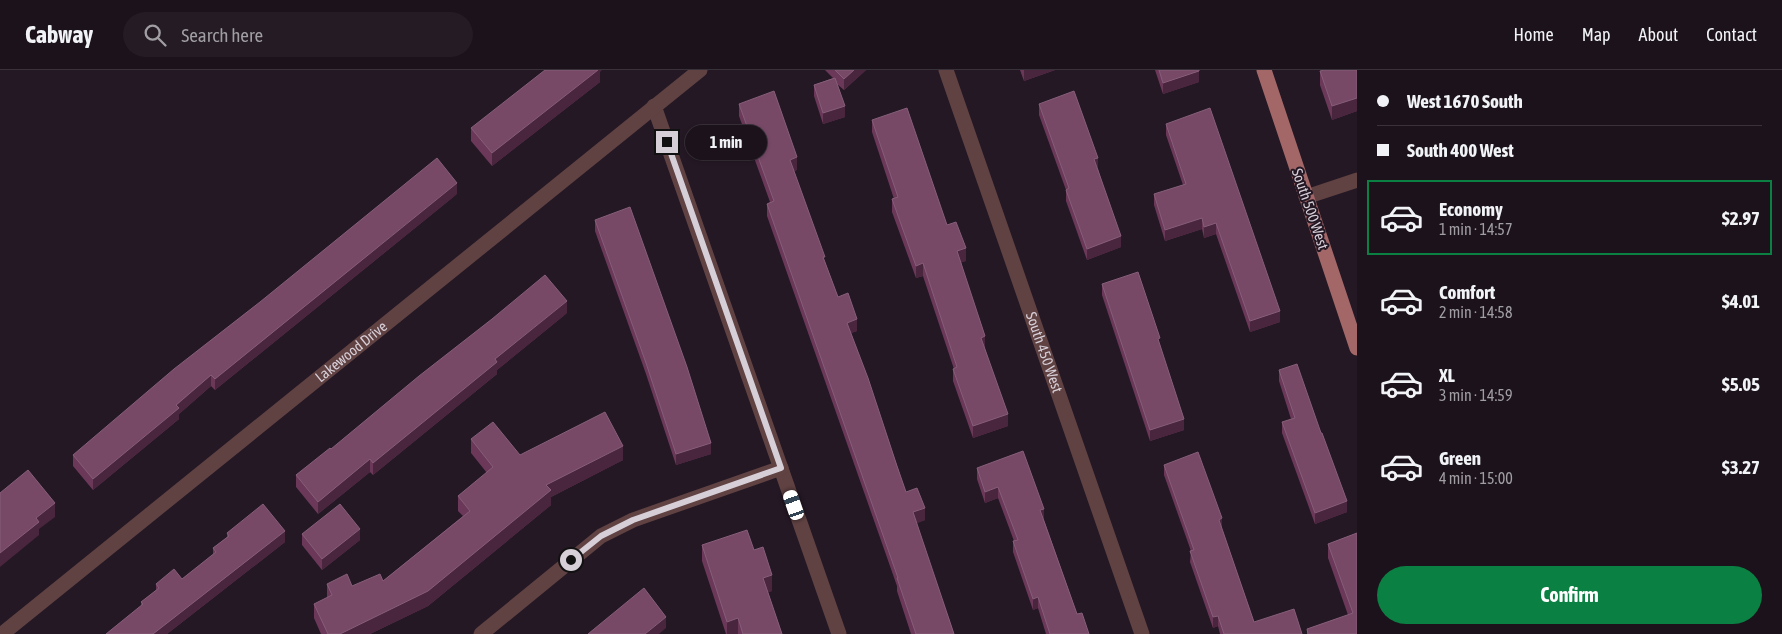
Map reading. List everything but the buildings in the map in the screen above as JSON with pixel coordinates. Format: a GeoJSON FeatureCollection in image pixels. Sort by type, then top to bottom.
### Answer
{"type":"FeatureCollection","features":[{"type":"Feature","properties":{"kind":"main road","name":"South 500 West"},"geometry":{"type":"LineString","coordinates":[[1264,70],[1357,348]]}},
{"type":"Feature","properties":{"kind":"street","name":"Lakewood Drive"},"geometry":{"type":"LineString","coordinates":[[2,634],[700,70]]}},
{"type":"Feature","properties":{"kind":"street","name":"South 450 West"},"geometry":{"type":"LineString","coordinates":[[946,70],[1142,634]]}},
{"type":"Feature","properties":{"kind":"street"},"geometry":{"type":"LineString","coordinates":[[654,106],[839,634]]}},
{"type":"Feature","properties":{"kind":"street"},"geometry":{"type":"LineString","coordinates":[[1306,197],[1357,180]]}},
{"type":"Feature","properties":{"kind":"street"},"geometry":{"type":"LineString","coordinates":[[481,634],[601,536],[633,520],[781,468]]}},
{"type":"Feature","properties":{"kind":"route"},"geometry":{"type":"LineString","coordinates":[[571,560],[601,536],[633,520],[781,468],[667,142]]}}]}
